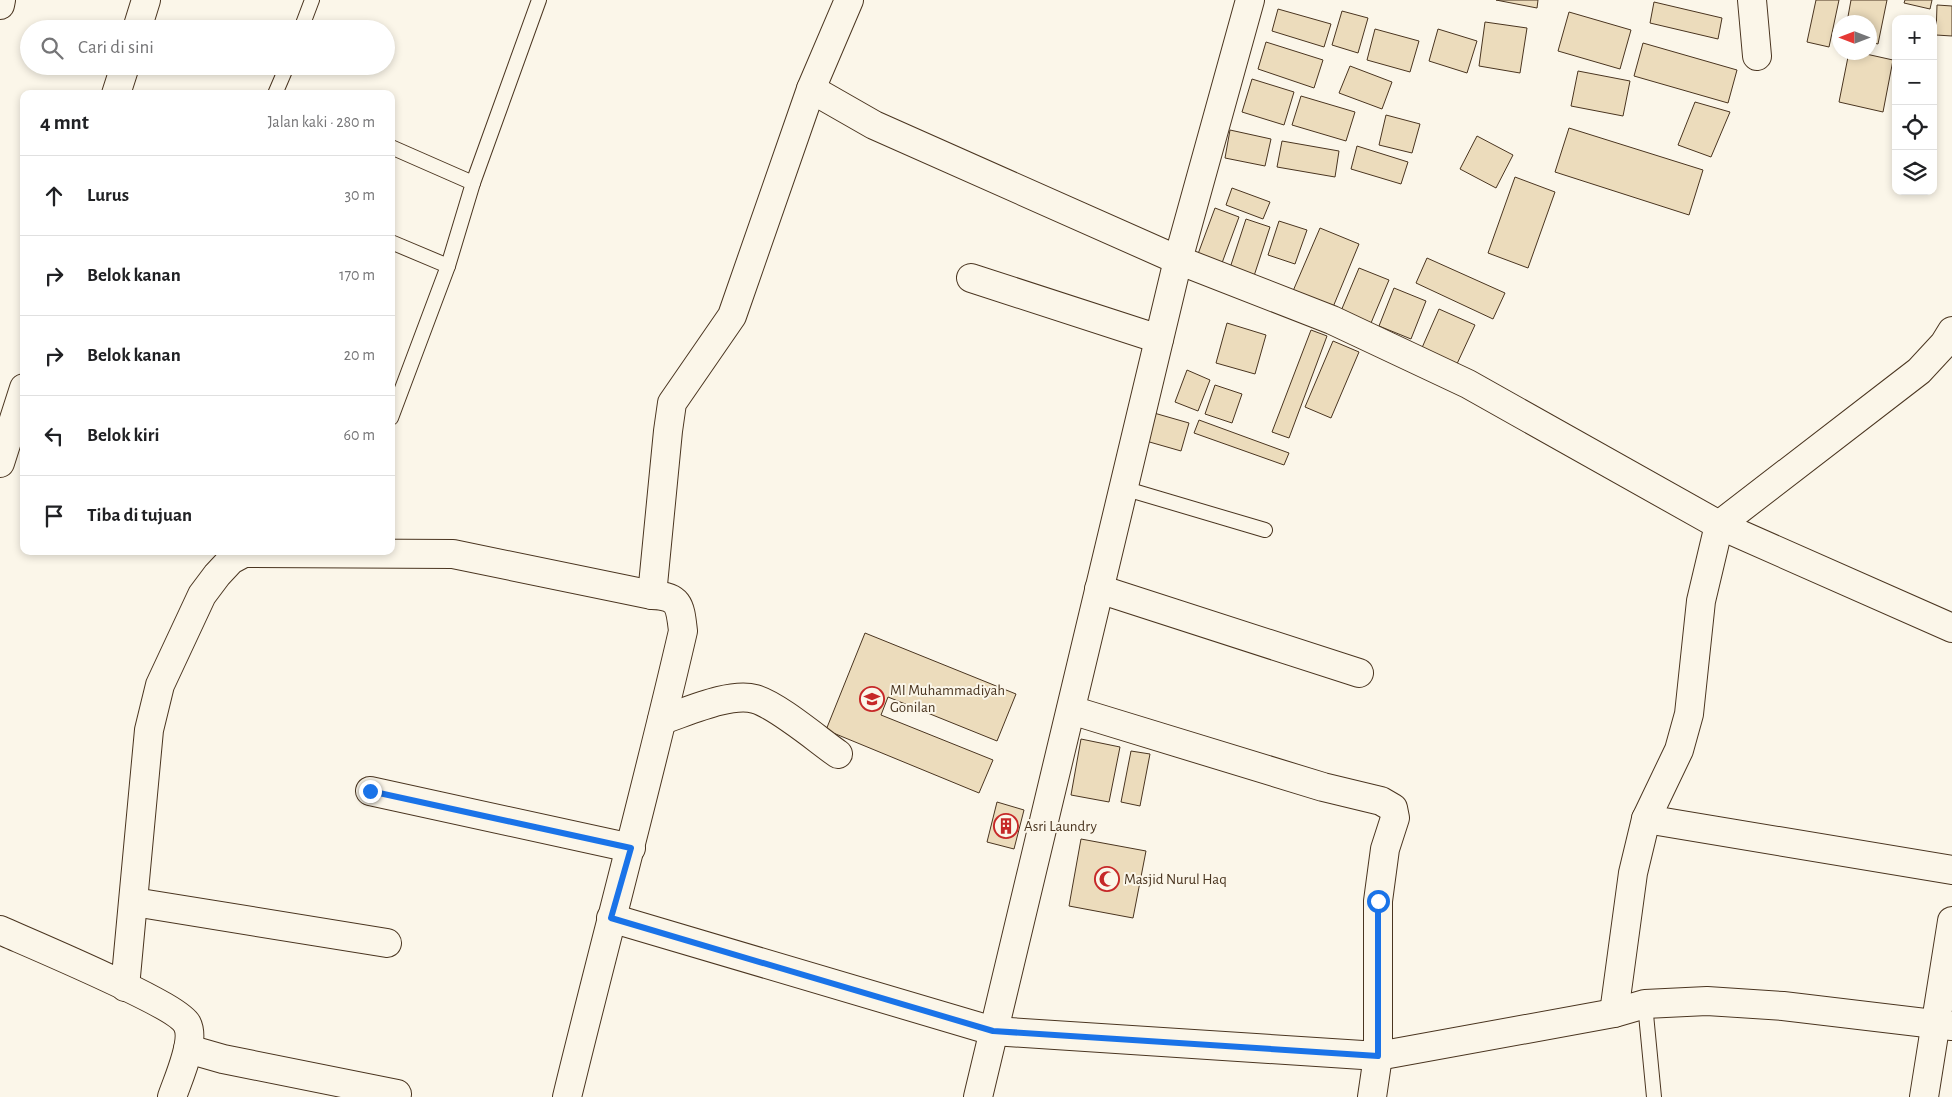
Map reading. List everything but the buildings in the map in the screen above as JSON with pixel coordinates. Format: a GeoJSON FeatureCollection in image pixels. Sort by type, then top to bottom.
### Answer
{"type":"FeatureCollection","features":[{"type":"Feature","properties":{"kind":"street"},"geometry":{"type":"LineString","coordinates":[[0,5],[2,0]]}},
{"type":"Feature","properties":{"kind":"street"},"geometry":{"type":"LineString","coordinates":[[140,20],[146,0]]}},
{"type":"Feature","properties":{"kind":"street"},"geometry":{"type":"LineString","coordinates":[[652,595],[672,403],[732,316],[811,89],[849,0]]}},
{"type":"Feature","properties":{"kind":"street"},"geometry":{"type":"LineString","coordinates":[[978,1097],[1178,260],[1250,0]]}},
{"type":"Feature","properties":{"kind":"street"},"geometry":{"type":"LineString","coordinates":[[1752,0],[1757,56]]}},
{"type":"Feature","properties":{"kind":"street"},"geometry":{"type":"LineString","coordinates":[[117,90],[122,75]]}},
{"type":"Feature","properties":{"kind":"street"},"geometry":{"type":"LineString","coordinates":[[811,89],[874,125],[1178,260],[1332,320],[1468,384],[1719,525],[1952,628]]}},
{"type":"Feature","properties":{"kind":"street"},"geometry":{"type":"LineString","coordinates":[[971,278],[1160,339]]}},
{"type":"Feature","properties":{"kind":"street"},"geometry":{"type":"LineString","coordinates":[[1614,1012],[1632,873],[1646,820],[1680,750],[1689,714],[1701,601],[1719,525],[1919,371],[1944,344],[1952,331]]}},
{"type":"Feature","properties":{"kind":"street"},"geometry":{"type":"LineString","coordinates":[[0,463],[20,400]]}},
{"type":"Feature","properties":{"kind":"street"},"geometry":{"type":"LineString","coordinates":[[395,554],[453,554],[652,595],[665,595],[674,599],[680,610],[683,630],[631,848],[611,918],[567,1097]]}},
{"type":"Feature","properties":{"kind":"street"},"geometry":{"type":"LineString","coordinates":[[125,986],[149,730],[160,685],[202,595],[216,575],[231,560],[242,555]]}},
{"type":"Feature","properties":{"kind":"street"},"geometry":{"type":"LineString","coordinates":[[1099,589],[1359,673]]}},
{"type":"Feature","properties":{"kind":"street"},"geometry":{"type":"LineString","coordinates":[[662,720],[734,699],[755,699],[778,712],[838,754]]}},
{"type":"Feature","properties":{"kind":"street"},"geometry":{"type":"LineString","coordinates":[[1071,710],[1314,784],[1381,801],[1393,808],[1395,818],[1385,849],[1378,901],[1378,1056],[1372,1097]]}},
{"type":"Feature","properties":{"kind":"street"},"geometry":{"type":"LineString","coordinates":[[370,791],[631,848]]}},
{"type":"Feature","properties":{"kind":"street"},"geometry":{"type":"LineString","coordinates":[[1646,820],[1952,870]]}},
{"type":"Feature","properties":{"kind":"street"},"geometry":{"type":"LineString","coordinates":[[134,902],[386,943]]}},
{"type":"Feature","properties":{"kind":"street"},"geometry":{"type":"LineString","coordinates":[[611,918],[993,1031],[1378,1056],[1614,1012],[1645,1004],[1707,1001],[1783,1006],[1944,1025]]}},
{"type":"Feature","properties":{"kind":"street"},"geometry":{"type":"LineString","coordinates":[[1924,1097],[1944,1025],[1952,921]]}},
{"type":"Feature","properties":{"kind":"street"},"geometry":{"type":"LineString","coordinates":[[0,930],[125,986],[165,1007],[187,1023],[190,1037],[188,1050],[172,1097]]}},
{"type":"Feature","properties":{"kind":"street"},"geometry":{"type":"LineString","coordinates":[[188,1050],[223,1059],[398,1094]]}},
{"type":"Feature","properties":{"kind":"lane"},"geometry":{"type":"LineString","coordinates":[[304,20],[312,0]]}},
{"type":"Feature","properties":{"kind":"lane"},"geometry":{"type":"LineString","coordinates":[[395,407],[448,266],[473,183],[539,0]]}},
{"type":"Feature","properties":{"kind":"lane"},"geometry":{"type":"LineString","coordinates":[[277,90],[283,75]]}},
{"type":"Feature","properties":{"kind":"lane"},"geometry":{"type":"LineString","coordinates":[[395,149],[473,183]]}},
{"type":"Feature","properties":{"kind":"lane"},"geometry":{"type":"LineString","coordinates":[[395,244],[448,266]]}},
{"type":"Feature","properties":{"kind":"lane"},"geometry":{"type":"LineString","coordinates":[[1124,488],[1265,530]]}},
{"type":"Feature","properties":{"kind":"lane"},"geometry":{"type":"LineString","coordinates":[[1645,1004],[1654,1097]]}},
{"type":"Feature","properties":{"kind":"place","name":"MI Muhammadiyah Gonilan"},"geometry":{"type":"Point","coordinates":[872,699]}},
{"type":"Feature","properties":{"kind":"place","name":"Asri Laundry"},"geometry":{"type":"Point","coordinates":[1006,826]}},
{"type":"Feature","properties":{"kind":"place","name":"Masjid Nurul Haq"},"geometry":{"type":"Point","coordinates":[1107,879]}},
{"type":"Feature","properties":{"kind":"route"},"geometry":{"type":"LineString","coordinates":[[370,791],[631,848],[611,918],[993,1031],[1378,1056],[1378,901]]}}]}
